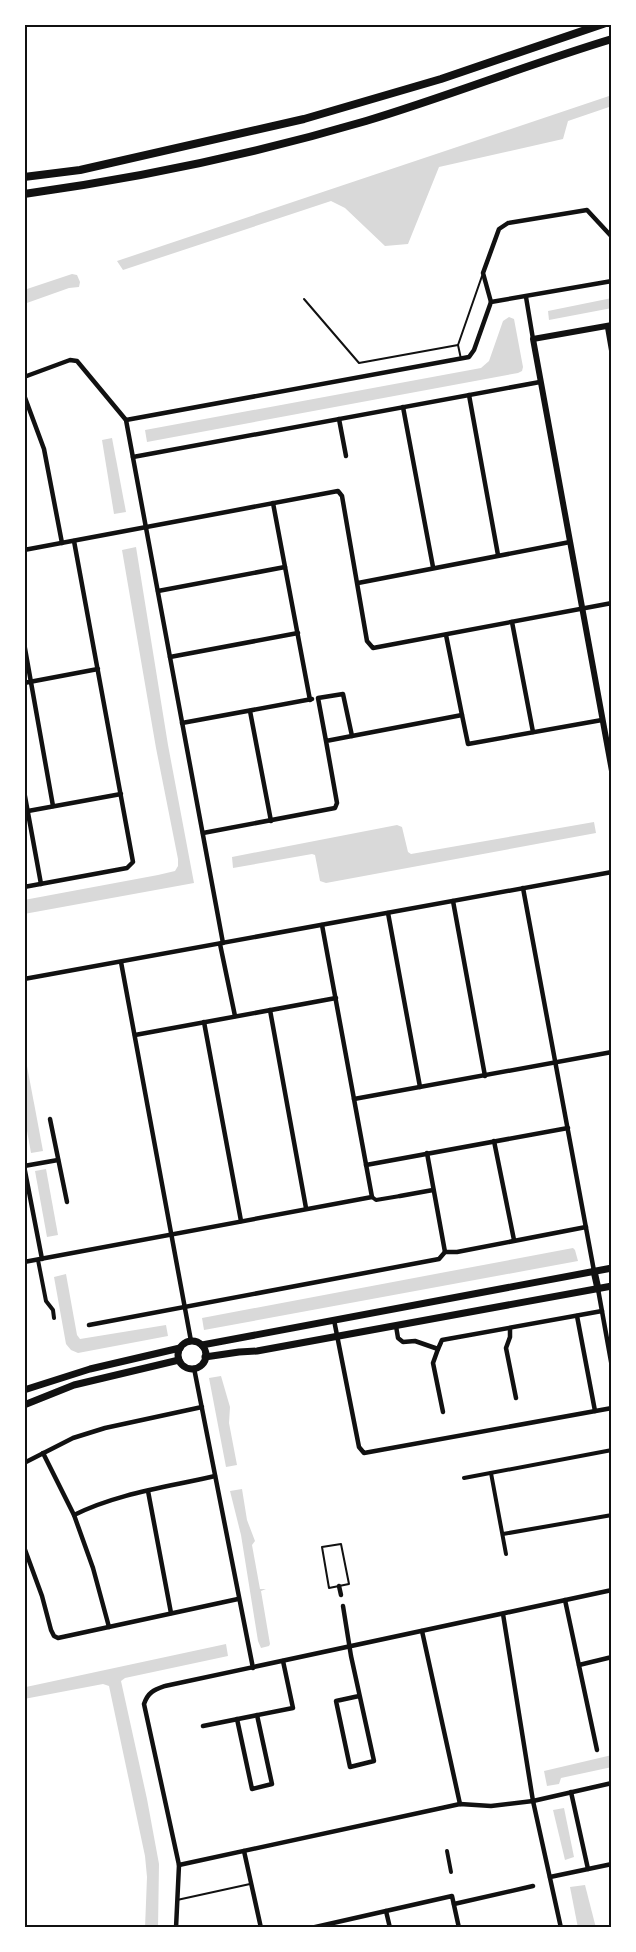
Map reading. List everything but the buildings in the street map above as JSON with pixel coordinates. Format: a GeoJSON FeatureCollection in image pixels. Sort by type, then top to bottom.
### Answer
{"type":"FeatureCollection","features":[{"type":"Feature","properties":{"kind":"highway"},"geometry":{"type":"LineString","coordinates":[[24,177],[80,170],[304,119],[441,79],[603,24]]}},
{"type":"Feature","properties":{"kind":"highway"},"geometry":{"type":"LineString","coordinates":[[24,194],[141,175],[242,154],[307,137],[450,94],[612,39]]}},
{"type":"Feature","properties":{"kind":"main road"},"geometry":{"type":"LineString","coordinates":[[24,1390],[90,1369],[180,1348],[190,1341],[202,1345],[249,1338],[612,1268]]}},
{"type":"Feature","properties":{"kind":"main road"},"geometry":{"type":"LineString","coordinates":[[594,1271],[598,1289]]}},
{"type":"Feature","properties":{"kind":"main road"},"geometry":{"type":"LineString","coordinates":[[206,1357],[257,1351],[612,1286]]}},
{"type":"Feature","properties":{"kind":"main road"},"geometry":{"type":"LineString","coordinates":[[180,1348],[179,1359],[185,1367],[194,1368],[202,1365],[206,1357],[202,1345]]}},
{"type":"Feature","properties":{"kind":"main road"},"geometry":{"type":"LineString","coordinates":[[24,1405],[83,1383],[179,1359]]}},
{"type":"Feature","properties":{"kind":"street"},"geometry":{"type":"LineString","coordinates":[[126,420],[461,359],[472,355],[491,302],[483,273],[499,229],[508,223],[587,210],[612,237]]}},
{"type":"Feature","properties":{"kind":"street"},"geometry":{"type":"LineString","coordinates":[[491,302],[612,281]]}},
{"type":"Feature","properties":{"kind":"street"},"geometry":{"type":"LineString","coordinates":[[526,297],[602,720],[610,743],[612,771]]}},
{"type":"Feature","properties":{"kind":"street"},"geometry":{"type":"LineString","coordinates":[[533,339],[609,326],[612,355]]}},
{"type":"Feature","properties":{"kind":"street"},"geometry":{"type":"LineString","coordinates":[[24,377],[70,360],[77,361],[126,420],[235,1016]]}},
{"type":"Feature","properties":{"kind":"street"},"geometry":{"type":"LineString","coordinates":[[133,457],[540,382]]}},
{"type":"Feature","properties":{"kind":"street"},"geometry":{"type":"LineString","coordinates":[[24,395],[44,449],[62,543]]}},
{"type":"Feature","properties":{"kind":"street"},"geometry":{"type":"LineString","coordinates":[[469,395],[498,555]]}},
{"type":"Feature","properties":{"kind":"street"},"geometry":{"type":"LineString","coordinates":[[403,407],[433,567]]}},
{"type":"Feature","properties":{"kind":"street"},"geometry":{"type":"LineString","coordinates":[[339,419],[346,456]]}},
{"type":"Feature","properties":{"kind":"street"},"geometry":{"type":"LineString","coordinates":[[24,550],[335,491],[340,492],[367,641],[370,646],[375,648],[612,603]]}},
{"type":"Feature","properties":{"kind":"street"},"geometry":{"type":"LineString","coordinates":[[273,503],[310,700]]}},
{"type":"Feature","properties":{"kind":"street"},"geometry":{"type":"LineString","coordinates":[[24,887],[127,868],[132,865],[133,859],[74,541]]}},
{"type":"Feature","properties":{"kind":"street"},"geometry":{"type":"LineString","coordinates":[[358,583],[571,542]]}},
{"type":"Feature","properties":{"kind":"street"},"geometry":{"type":"LineString","coordinates":[[158,591],[285,567]]}},
{"type":"Feature","properties":{"kind":"street"},"geometry":{"type":"LineString","coordinates":[[512,622],[532,732]]}},
{"type":"Feature","properties":{"kind":"street"},"geometry":{"type":"LineString","coordinates":[[170,657],[298,633]]}},
{"type":"Feature","properties":{"kind":"street"},"geometry":{"type":"LineString","coordinates":[[446,635],[468,744],[602,720]]}},
{"type":"Feature","properties":{"kind":"street"},"geometry":{"type":"LineString","coordinates":[[24,643],[53,806]]}},
{"type":"Feature","properties":{"kind":"street"},"geometry":{"type":"LineString","coordinates":[[24,683],[98,669]]}},
{"type":"Feature","properties":{"kind":"street"},"geometry":{"type":"LineString","coordinates":[[182,723],[343,694],[352,736]]}},
{"type":"Feature","properties":{"kind":"street"},"geometry":{"type":"LineString","coordinates":[[203,833],[332,810],[337,806],[318,698]]}},
{"type":"Feature","properties":{"kind":"street"},"geometry":{"type":"LineString","coordinates":[[250,711],[271,821]]}},
{"type":"Feature","properties":{"kind":"street"},"geometry":{"type":"LineString","coordinates":[[326,741],[462,715]]}},
{"type":"Feature","properties":{"kind":"street"},"geometry":{"type":"LineString","coordinates":[[24,791],[41,884]]}},
{"type":"Feature","properties":{"kind":"street"},"geometry":{"type":"LineString","coordinates":[[28,811],[121,794]]}},
{"type":"Feature","properties":{"kind":"street"},"geometry":{"type":"LineString","coordinates":[[24,980],[612,872]]}},
{"type":"Feature","properties":{"kind":"street"},"geometry":{"type":"LineString","coordinates":[[523,888],[594,1271]]}},
{"type":"Feature","properties":{"kind":"street"},"geometry":{"type":"LineString","coordinates":[[453,901],[485,1076]]}},
{"type":"Feature","properties":{"kind":"street"},"geometry":{"type":"LineString","coordinates":[[388,913],[420,1087]]}},
{"type":"Feature","properties":{"kind":"street"},"geometry":{"type":"LineString","coordinates":[[322,925],[372,1197]]}},
{"type":"Feature","properties":{"kind":"street"},"geometry":{"type":"LineString","coordinates":[[121,962],[190,1341]]}},
{"type":"Feature","properties":{"kind":"street"},"geometry":{"type":"LineString","coordinates":[[135,1035],[336,998]]}},
{"type":"Feature","properties":{"kind":"street"},"geometry":{"type":"LineString","coordinates":[[270,1010],[306,1208]]}},
{"type":"Feature","properties":{"kind":"street"},"geometry":{"type":"LineString","coordinates":[[204,1022],[241,1221]]}},
{"type":"Feature","properties":{"kind":"street"},"geometry":{"type":"LineString","coordinates":[[354,1099],[612,1052]]}},
{"type":"Feature","properties":{"kind":"street"},"geometry":{"type":"LineString","coordinates":[[50,1119],[68,1202]]}},
{"type":"Feature","properties":{"kind":"street"},"geometry":{"type":"LineString","coordinates":[[366,1165],[568,1128]]}},
{"type":"Feature","properties":{"kind":"street"},"geometry":{"type":"LineString","coordinates":[[494,1141],[514,1240]]}},
{"type":"Feature","properties":{"kind":"street"},"geometry":{"type":"LineString","coordinates":[[427,1154],[445,1252]]}},
{"type":"Feature","properties":{"kind":"street"},"geometry":{"type":"LineString","coordinates":[[54,1318],[46,1301],[24,1166],[58,1160]]}},
{"type":"Feature","properties":{"kind":"street"},"geometry":{"type":"LineString","coordinates":[[24,1262],[306,1208],[372,1197],[376,1200],[434,1190]]}},
{"type":"Feature","properties":{"kind":"street"},"geometry":{"type":"LineString","coordinates":[[89,1325],[439,1259],[445,1252],[457,1252],[586,1227]]}},
{"type":"Feature","properties":{"kind":"street"},"geometry":{"type":"LineString","coordinates":[[598,1289],[612,1367]]}},
{"type":"Feature","properties":{"kind":"street"},"geometry":{"type":"LineString","coordinates":[[443,1412],[433,1363],[442,1341],[602,1311]]}},
{"type":"Feature","properties":{"kind":"street"},"geometry":{"type":"LineString","coordinates":[[578,1316],[595,1411]]}},
{"type":"Feature","properties":{"kind":"street"},"geometry":{"type":"LineString","coordinates":[[334,1320],[359,1447],[364,1453],[612,1408]]}},
{"type":"Feature","properties":{"kind":"street"},"geometry":{"type":"LineString","coordinates":[[396,1326],[398,1338],[403,1342],[415,1341],[438,1349]]}},
{"type":"Feature","properties":{"kind":"street"},"geometry":{"type":"LineString","coordinates":[[510,1329],[506,1348],[516,1398]]}},
{"type":"Feature","properties":{"kind":"street"},"geometry":{"type":"LineString","coordinates":[[194,1368],[253,1668]]}},
{"type":"Feature","properties":{"kind":"street"},"geometry":{"type":"LineString","coordinates":[[24,1463],[73,1438],[105,1428],[202,1407]]}},
{"type":"Feature","properties":{"kind":"street"},"geometry":{"type":"LineString","coordinates":[[464,1478],[612,1450]]}},
{"type":"Feature","properties":{"kind":"street"},"geometry":{"type":"LineString","coordinates":[[43,1453],[75,1515],[110,1627]]}},
{"type":"Feature","properties":{"kind":"street"},"geometry":{"type":"LineString","coordinates":[[491,1473],[506,1554]]}},
{"type":"Feature","properties":{"kind":"street"},"geometry":{"type":"LineString","coordinates":[[75,1515],[93,1506],[122,1497],[215,1476]]}},
{"type":"Feature","properties":{"kind":"street"},"geometry":{"type":"LineString","coordinates":[[148,1491],[171,1613]]}},
{"type":"Feature","properties":{"kind":"street"},"geometry":{"type":"LineString","coordinates":[[503,1534],[612,1515]]}},
{"type":"Feature","properties":{"kind":"street"},"geometry":{"type":"LineString","coordinates":[[24,1547],[54,1636],[58,1638],[238,1599]]}},
{"type":"Feature","properties":{"kind":"street"},"geometry":{"type":"LineString","coordinates":[[339,1586],[341,1595]]}},
{"type":"Feature","properties":{"kind":"street"},"geometry":{"type":"LineString","coordinates":[[176,1928],[179,1865],[144,1704],[152,1691],[165,1686],[612,1590]]}},
{"type":"Feature","properties":{"kind":"street"},"geometry":{"type":"LineString","coordinates":[[565,1600],[597,1750]]}},
{"type":"Feature","properties":{"kind":"street"},"geometry":{"type":"LineString","coordinates":[[343,1606],[359,1696],[374,1761],[350,1767],[336,1701],[359,1696]]}},
{"type":"Feature","properties":{"kind":"street"},"geometry":{"type":"LineString","coordinates":[[504,1614],[533,1801],[561,1928]]}},
{"type":"Feature","properties":{"kind":"street"},"geometry":{"type":"LineString","coordinates":[[422,1631],[460,1804]]}},
{"type":"Feature","properties":{"kind":"street"},"geometry":{"type":"LineString","coordinates":[[579,1665],[612,1658]]}},
{"type":"Feature","properties":{"kind":"street"},"geometry":{"type":"LineString","coordinates":[[202,1726],[293,1708],[283,1661]]}},
{"type":"Feature","properties":{"kind":"street"},"geometry":{"type":"LineString","coordinates":[[237,1719],[252,1789],[272,1784],[256,1715]]}},
{"type":"Feature","properties":{"kind":"street"},"geometry":{"type":"LineString","coordinates":[[179,1865],[460,1804],[491,1806],[533,1801],[612,1783]]}},
{"type":"Feature","properties":{"kind":"street"},"geometry":{"type":"LineString","coordinates":[[571,1792],[588,1869]]}},
{"type":"Feature","properties":{"kind":"street"},"geometry":{"type":"LineString","coordinates":[[244,1851],[261,1928]]}},
{"type":"Feature","properties":{"kind":"street"},"geometry":{"type":"LineString","coordinates":[[447,1851],[452,1872]]}},
{"type":"Feature","properties":{"kind":"street"},"geometry":{"type":"LineString","coordinates":[[550,1878],[612,1864]]}},
{"type":"Feature","properties":{"kind":"street"},"geometry":{"type":"LineString","coordinates":[[454,1904],[533,1886]]}},
{"type":"Feature","properties":{"kind":"street"},"geometry":{"type":"LineString","coordinates":[[311,1928],[452,1896],[459,1928]]}},
{"type":"Feature","properties":{"kind":"street"},"geometry":{"type":"LineString","coordinates":[[386,1911],[390,1928]]}},
{"type":"Feature","properties":{"kind":"lane"},"geometry":{"type":"LineString","coordinates":[[461,359],[458,345],[483,273]]}},
{"type":"Feature","properties":{"kind":"lane"},"geometry":{"type":"LineString","coordinates":[[304,300],[359,363],[458,345]]}},
{"type":"Feature","properties":{"kind":"lane"},"geometry":{"type":"LineString","coordinates":[[341,1544],[349,1584],[339,1586],[329,1588],[322,1547],[341,1544]]}},
{"type":"Feature","properties":{"kind":"lane"},"geometry":{"type":"LineString","coordinates":[[177,1900],[251,1884]]}},
{"type":"Feature","properties":{"kind":"shaded area"},"geometry":{"type":"Polygon","coordinates":[[[612,95],[612,106],[568,121],[563,139],[439,167],[408,244],[385,246],[345,208],[331,201],[123,270],[117,261],[612,95]]]}},
{"type":"Feature","properties":{"kind":"shaded area"},"geometry":{"type":"Polygon","coordinates":[[[72,274],[77,275],[80,282],[79,287],[69,288],[24,304],[24,290],[72,274]]]}},
{"type":"Feature","properties":{"kind":"shaded area"},"geometry":{"type":"Polygon","coordinates":[[[612,298],[612,308],[549,320],[548,311],[612,298]]]}},
{"type":"Feature","properties":{"kind":"shaded area"},"geometry":{"type":"Polygon","coordinates":[[[509,317],[514,319],[523,367],[518,373],[147,442],[145,430],[481,368],[489,361],[503,321],[509,317]]]}},
{"type":"Feature","properties":{"kind":"shaded area"},"geometry":{"type":"Polygon","coordinates":[[[112,438],[126,512],[114,514],[102,440],[112,438]]]}},
{"type":"Feature","properties":{"kind":"shaded area"},"geometry":{"type":"Polygon","coordinates":[[[136,547],[168,745],[194,883],[24,914],[24,900],[158,875],[175,871],[178,866],[122,550],[136,547]]]}},
{"type":"Feature","properties":{"kind":"shaded area"},"geometry":{"type":"Polygon","coordinates":[[[594,822],[596,833],[326,883],[320,881],[315,855],[312,854],[233,868],[232,857],[397,825],[402,827],[408,852],[411,854],[594,822]]]}},
{"type":"Feature","properties":{"kind":"shaded area"},"geometry":{"type":"Polygon","coordinates":[[[24,1050],[43,1151],[31,1153],[24,1114],[24,1050]]]}},
{"type":"Feature","properties":{"kind":"shaded area"},"geometry":{"type":"Polygon","coordinates":[[[46,1169],[58,1235],[47,1237],[35,1171],[46,1169]]]}},
{"type":"Feature","properties":{"kind":"shaded area"},"geometry":{"type":"Polygon","coordinates":[[[573,1248],[578,1261],[204,1330],[202,1318],[573,1248]]]}},
{"type":"Feature","properties":{"kind":"shaded area"},"geometry":{"type":"Polygon","coordinates":[[[66,1274],[77,1335],[80,1339],[166,1325],[168,1336],[78,1353],[71,1350],[66,1344],[54,1277],[66,1274]]]}},
{"type":"Feature","properties":{"kind":"shaded area"},"geometry":{"type":"Polygon","coordinates":[[[221,1376],[230,1407],[229,1423],[237,1465],[226,1467],[209,1378],[221,1376]]]}},
{"type":"Feature","properties":{"kind":"shaded area"},"geometry":{"type":"Polygon","coordinates":[[[242,1489],[247,1520],[255,1541],[252,1545],[260,1589],[266,1589],[261,1591],[270,1644],[261,1648],[241,1535],[230,1491],[242,1489]]]}},
{"type":"Feature","properties":{"kind":"shaded area"},"geometry":{"type":"Polygon","coordinates":[[[226,1644],[228,1656],[125,1678],[121,1681],[159,1864],[158,1928],[145,1928],[147,1877],[145,1856],[109,1686],[103,1684],[24,1699],[24,1684],[26,1687],[226,1644]]]}},
{"type":"Feature","properties":{"kind":"shaded area"},"geometry":{"type":"Polygon","coordinates":[[[612,1755],[612,1767],[561,1778],[559,1784],[547,1786],[544,1771],[612,1755]]]}},
{"type":"Feature","properties":{"kind":"shaded area"},"geometry":{"type":"Polygon","coordinates":[[[564,1808],[574,1857],[565,1860],[553,1810],[564,1808]]]}},
{"type":"Feature","properties":{"kind":"shaded area"},"geometry":{"type":"Polygon","coordinates":[[[585,1885],[596,1928],[578,1928],[570,1887],[585,1885]]]}}]}
